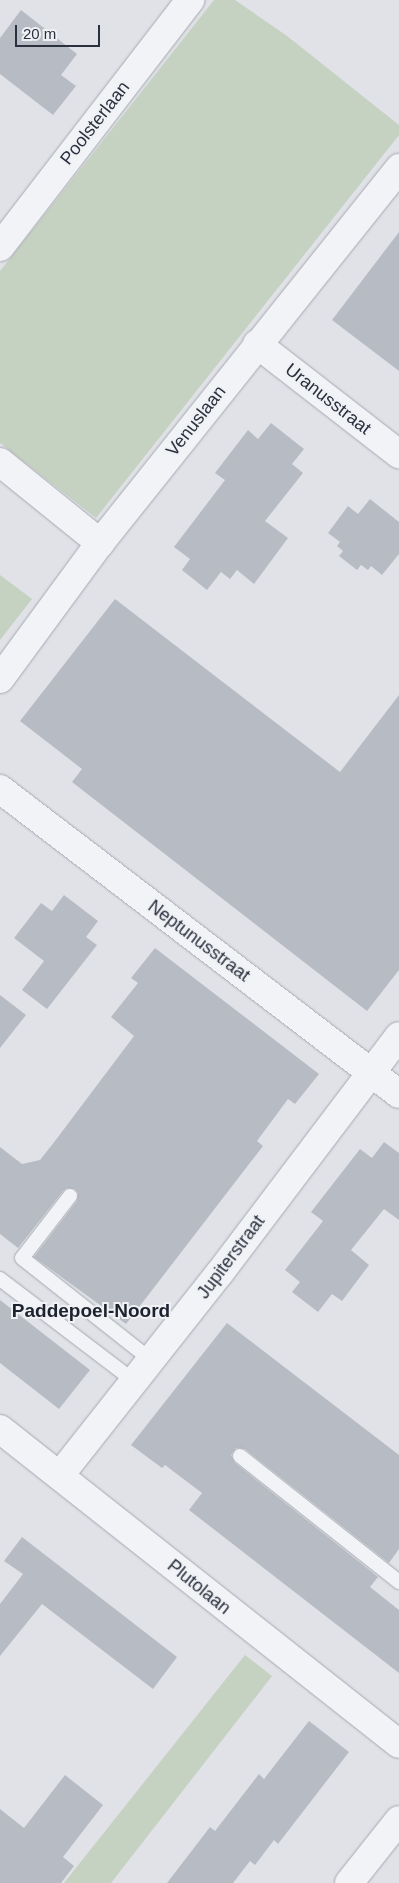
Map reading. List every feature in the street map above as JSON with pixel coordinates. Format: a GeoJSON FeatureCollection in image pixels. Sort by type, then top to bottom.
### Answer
{"type":"FeatureCollection","features":[{"type":"Feature","properties":{"kind":"street","name":"Poolsterlaan"},"geometry":{"type":"LineString","coordinates":[[0,247],[190,0]]}},
{"type":"Feature","properties":{"kind":"street","name":"Venuslaan"},"geometry":{"type":"LineString","coordinates":[[0,679],[100,543],[399,168]]}},
{"type":"Feature","properties":{"kind":"street","name":"Uranusstraat"},"geometry":{"type":"LineString","coordinates":[[257,344],[399,454]]}},
{"type":"Feature","properties":{"kind":"street"},"geometry":{"type":"LineString","coordinates":[[0,462],[100,543]]}},
{"type":"Feature","properties":{"kind":"street","name":"Neptunusstraat"},"geometry":{"type":"LineString","coordinates":[[0,788],[399,1094]]}},
{"type":"Feature","properties":{"kind":"street","name":"Jupiterstraat"},"geometry":{"type":"LineString","coordinates":[[60,1475],[399,1036]]}},
{"type":"Feature","properties":{"kind":"street","name":"Plutolaan"},"geometry":{"type":"LineString","coordinates":[[0,1429],[399,1744]]}},
{"type":"Feature","properties":{"kind":"street"},"geometry":{"type":"LineString","coordinates":[[349,1883],[399,1820]]}},
{"type":"Feature","properties":{"kind":"lane"},"geometry":{"type":"LineString","coordinates":[[70,1196],[22,1258],[142,1371]]}},
{"type":"Feature","properties":{"kind":"lane"},"geometry":{"type":"LineString","coordinates":[[0,1279],[142,1371]]}},
{"type":"Feature","properties":{"kind":"lane"},"geometry":{"type":"LineString","coordinates":[[240,1456],[399,1582]]}},
{"type":"Feature","properties":{"kind":"green space"},"geometry":{"type":"Polygon","coordinates":[[[214,0],[235,0],[287,36],[399,125],[399,135],[96,518],[0,443],[0,271],[214,0]]]}},
{"type":"Feature","properties":{"kind":"green space"},"geometry":{"type":"Polygon","coordinates":[[[0,575],[32,599],[0,640],[0,575]]]}},
{"type":"Feature","properties":{"kind":"green space"},"geometry":{"type":"Polygon","coordinates":[[[245,1655],[272,1676],[111,1883],[64,1883],[245,1655]]]}},
{"type":"Feature","properties":{"kind":"building"},"geometry":{"type":"Polygon","coordinates":[[[21,10],[77,54],[61,75],[76,86],[53,115],[0,74],[0,38],[21,10]]]}},
{"type":"Feature","properties":{"kind":"building"},"geometry":{"type":"Polygon","coordinates":[[[399,232],[399,371],[332,320],[399,232]]]}},
{"type":"Feature","properties":{"kind":"building"},"geometry":{"type":"Polygon","coordinates":[[[271,423],[304,449],[292,464],[303,473],[265,521],[288,538],[254,584],[237,570],[230,579],[221,572],[207,590],[182,570],[190,559],[174,547],[225,480],[215,473],[248,430],[258,439],[271,423]]]}},
{"type":"Feature","properties":{"kind":"building"},"geometry":{"type":"Polygon","coordinates":[[[370,499],[399,522],[399,554],[382,575],[371,566],[368,570],[361,565],[357,570],[339,556],[343,551],[337,546],[340,542],[328,533],[348,506],[358,514],[370,499]]]}},
{"type":"Feature","properties":{"kind":"building"},"geometry":{"type":"Polygon","coordinates":[[[115,599],[340,772],[399,695],[399,970],[367,1011],[72,782],[82,769],[20,721],[115,599]]]}},
{"type":"Feature","properties":{"kind":"building"},"geometry":{"type":"Polygon","coordinates":[[[64,895],[98,921],[86,937],[97,945],[47,1009],[22,990],[44,961],[14,938],[41,903],[52,911],[64,895]]]}},
{"type":"Feature","properties":{"kind":"building"},"geometry":{"type":"Polygon","coordinates":[[[155,948],[319,1074],[295,1104],[288,1099],[257,1141],[263,1146],[126,1324],[34,1257],[77,1201],[78,1193],[75,1189],[67,1188],[63,1191],[18,1248],[0,1234],[0,1147],[22,1164],[40,1160],[55,1141],[134,1036],[111,1017],[138,983],[131,978],[155,948]]]}},
{"type":"Feature","properties":{"kind":"building"},"geometry":{"type":"Polygon","coordinates":[[[0,995],[26,1015],[0,1048],[0,995]]]}},
{"type":"Feature","properties":{"kind":"building"},"geometry":{"type":"Polygon","coordinates":[[[384,1142],[399,1153],[399,1220],[384,1209],[351,1250],[369,1265],[342,1301],[332,1294],[318,1312],[292,1292],[300,1282],[285,1270],[323,1221],[311,1212],[360,1149],[372,1158],[384,1142]]]}},
{"type":"Feature","properties":{"kind":"building"},"geometry":{"type":"Polygon","coordinates":[[[0,1300],[90,1370],[59,1409],[0,1363],[0,1300]]]}},
{"type":"Feature","properties":{"kind":"building"},"geometry":{"type":"Polygon","coordinates":[[[227,1323],[399,1455],[399,1549],[389,1563],[245,1449],[236,1448],[231,1455],[235,1463],[378,1577],[370,1587],[399,1610],[399,1673],[189,1510],[202,1493],[165,1465],[162,1468],[131,1445],[227,1323]]]}},
{"type":"Feature","properties":{"kind":"building"},"geometry":{"type":"Polygon","coordinates":[[[22,1537],[177,1657],[153,1689],[42,1604],[0,1656],[0,1604],[23,1574],[4,1561],[22,1537]]]}},
{"type":"Feature","properties":{"kind":"building"},"geometry":{"type":"Polygon","coordinates":[[[309,1721],[349,1752],[278,1844],[274,1840],[255,1865],[250,1861],[233,1883],[167,1883],[210,1827],[215,1831],[259,1774],[264,1779],[309,1721]]]}},
{"type":"Feature","properties":{"kind":"building"},"geometry":{"type":"Polygon","coordinates":[[[65,1775],[103,1805],[63,1857],[74,1866],[61,1883],[0,1883],[0,1809],[24,1828],[65,1775]]]}},
{"type":"Feature","properties":{"kind":"district","name":"Paddepoel-Noord"},"geometry":{"type":"Point","coordinates":[91,1311]}}]}
